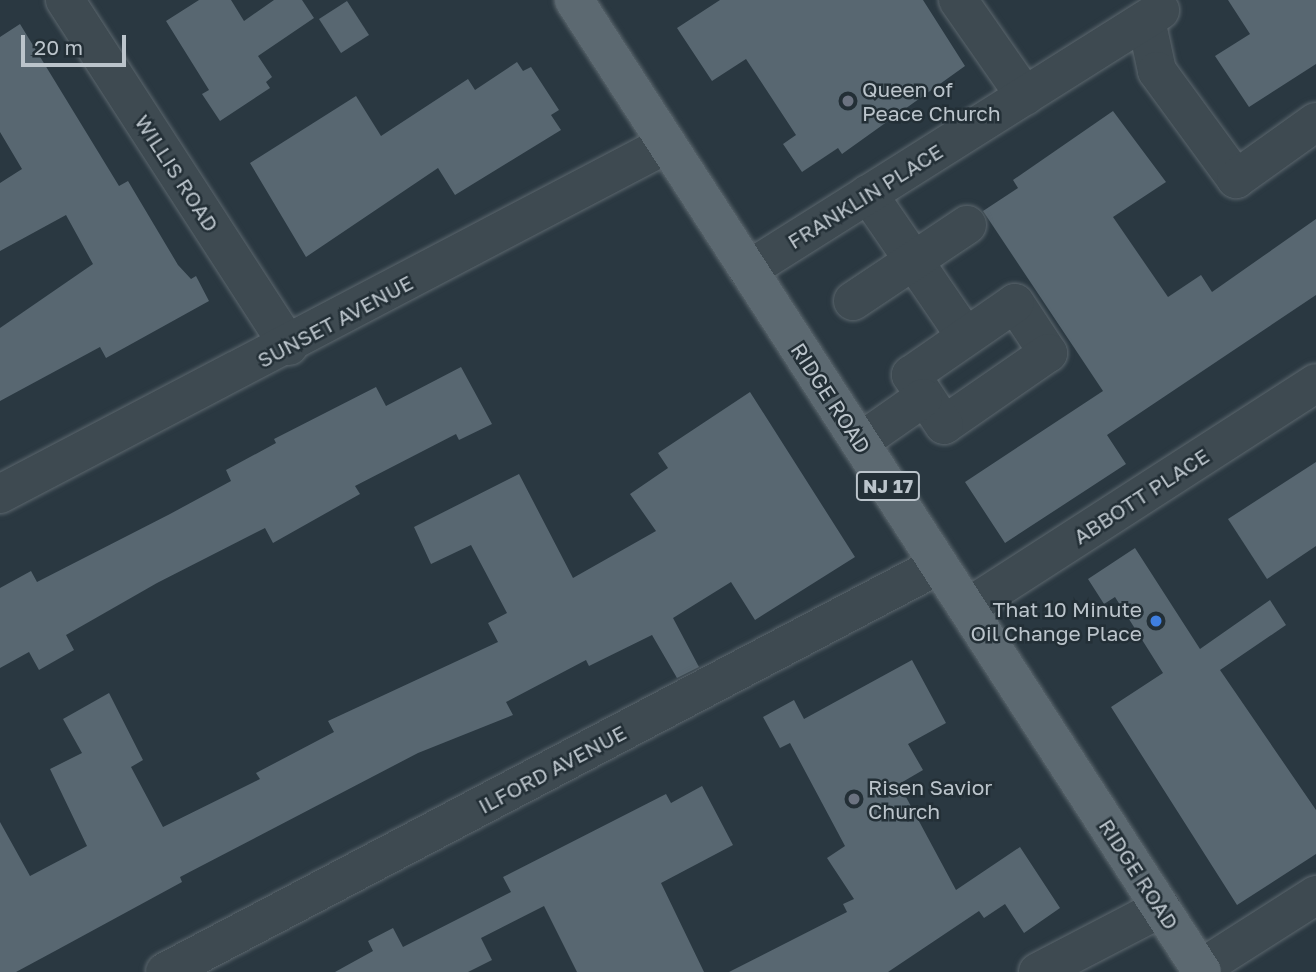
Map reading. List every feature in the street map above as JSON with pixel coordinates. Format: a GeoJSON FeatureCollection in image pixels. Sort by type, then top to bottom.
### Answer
{"type":"FeatureCollection","features":[{"type":"Feature","properties":{"kind":"main road","name":"RIDGE ROAD"},"geometry":{"type":"LineString","coordinates":[[574,0],[1201,971]]}},
{"type":"Feature","properties":{"kind":"street","name":"WILLIS ROAD"},"geometry":{"type":"LineString","coordinates":[[65,0],[289,346]]}},
{"type":"Feature","properties":{"kind":"street"},"geometry":{"type":"LineString","coordinates":[[958,0],[1024,96]]}},
{"type":"Feature","properties":{"kind":"street","name":"FRANKLIN PLACE"},"geometry":{"type":"LineString","coordinates":[[748,270],[1153,16],[1157,71],[1236,179],[1316,122]]}},
{"type":"Feature","properties":{"kind":"street","name":"SUNSET AVENUE"},"geometry":{"type":"LineString","coordinates":[[0,494],[289,346],[667,144]]}},
{"type":"Feature","properties":{"kind":"street"},"geometry":{"type":"LineString","coordinates":[[869,194],[964,334]]}},
{"type":"Feature","properties":{"kind":"street"},"geometry":{"type":"LineString","coordinates":[[853,301],[967,225]]}},
{"type":"Feature","properties":{"kind":"street"},"geometry":{"type":"LineString","coordinates":[[1015,303],[1048,353],[950,424],[940,423],[923,398],[912,382],[915,368],[1015,303]]}},
{"type":"Feature","properties":{"kind":"street","name":"ABBOTT PLACE"},"geometry":{"type":"LineString","coordinates":[[967,608],[1316,383]]}},
{"type":"Feature","properties":{"kind":"street"},"geometry":{"type":"LineString","coordinates":[[860,442],[923,398]]}},
{"type":"Feature","properties":{"kind":"street","name":"ILFORD AVENUE"},"geometry":{"type":"LineString","coordinates":[[165,972],[939,565]]}},
{"type":"Feature","properties":{"kind":"street"},"geometry":{"type":"LineString","coordinates":[[1201,971],[1316,895]]}},
{"type":"Feature","properties":{"kind":"street"},"geometry":{"type":"LineString","coordinates":[[1038,972],[1161,908]]}},
{"type":"Feature","properties":{"kind":"building"},"geometry":{"type":"Polygon","coordinates":[[[199,0],[231,0],[244,21],[274,0],[302,0],[314,18],[258,56],[272,77],[266,82],[270,88],[220,121],[202,94],[209,90],[166,21],[199,0]]]}},
{"type":"Feature","properties":{"kind":"building","name":"Queen of Peace Church"},"geometry":{"type":"Polygon","coordinates":[[[720,0],[923,0],[965,66],[842,154],[838,148],[802,172],[783,144],[796,135],[746,59],[712,81],[677,28],[720,0]]]}},
{"type":"Feature","properties":{"kind":"building"},"geometry":{"type":"Polygon","coordinates":[[[1228,0],[1316,0],[1316,64],[1249,107],[1215,56],[1250,34],[1228,0]]]}},
{"type":"Feature","properties":{"kind":"building"},"geometry":{"type":"Polygon","coordinates":[[[347,1],[369,35],[341,53],[319,19],[347,1]]]}},
{"type":"Feature","properties":{"kind":"building"},"geometry":{"type":"Polygon","coordinates":[[[20,24],[119,186],[128,181],[178,265],[191,279],[196,276],[209,301],[106,358],[100,347],[0,401],[0,328],[93,264],[66,215],[0,251],[0,183],[22,169],[0,132],[0,37],[20,24]]]}},
{"type":"Feature","properties":{"kind":"building"},"geometry":{"type":"Polygon","coordinates":[[[517,62],[523,71],[531,67],[559,110],[551,115],[561,130],[455,195],[438,168],[306,257],[250,163],[356,96],[381,136],[468,79],[475,90],[517,62]]]}},
{"type":"Feature","properties":{"kind":"building"},"geometry":{"type":"Polygon","coordinates":[[[1113,111],[1166,182],[1113,217],[1168,297],[1201,275],[1212,292],[1316,219],[1316,295],[1107,435],[1126,464],[1005,543],[965,482],[1103,391],[983,211],[1018,188],[1013,180],[1113,111]]]}},
{"type":"Feature","properties":{"kind":"building"},"geometry":{"type":"Polygon","coordinates":[[[461,367],[492,424],[459,440],[456,434],[355,486],[360,494],[273,543],[265,528],[157,583],[66,635],[74,650],[39,670],[29,652],[0,668],[0,588],[31,571],[37,582],[170,514],[231,481],[226,470],[276,443],[274,439],[376,387],[386,406],[461,367]]]}},
{"type":"Feature","properties":{"kind":"building"},"geometry":{"type":"Polygon","coordinates":[[[750,392],[855,557],[755,620],[731,582],[673,618],[699,667],[677,678],[652,635],[589,666],[586,660],[506,702],[513,715],[418,753],[180,877],[182,882],[16,972],[0,972],[0,822],[30,876],[87,846],[50,769],[82,753],[63,719],[109,693],[143,760],[131,767],[163,827],[260,779],[256,773],[334,732],[328,721],[498,642],[488,623],[507,613],[471,545],[431,564],[414,527],[519,474],[573,578],[656,531],[630,494],[668,468],[658,453],[750,392]]]}},
{"type":"Feature","properties":{"kind":"building"},"geometry":{"type":"Polygon","coordinates":[[[1316,462],[1316,546],[1267,579],[1228,519],[1316,462]]]}},
{"type":"Feature","properties":{"kind":"building"},"geometry":{"type":"Polygon","coordinates":[[[1135,548],[1200,649],[1270,600],[1286,625],[1220,670],[1316,810],[1316,854],[1237,905],[1111,707],[1163,673],[1115,597],[1104,604],[1088,579],[1135,548]]]}},
{"type":"Feature","properties":{"kind":"building"},"geometry":{"type":"Polygon","coordinates":[[[912,660],[946,723],[908,744],[923,770],[899,784],[956,890],[1020,847],[1060,908],[1024,933],[1005,904],[984,918],[979,911],[888,972],[729,972],[847,912],[843,904],[854,899],[827,858],[845,846],[790,743],[780,748],[763,717],[794,700],[804,719],[912,660]]]}},
{"type":"Feature","properties":{"kind":"building"},"geometry":{"type":"Polygon","coordinates":[[[702,786],[733,845],[661,883],[704,972],[577,972],[544,906],[481,938],[492,960],[468,972],[335,972],[373,951],[368,941],[393,928],[403,947],[511,892],[503,877],[666,794],[671,803],[702,786]]]}},
{"type":"Feature","properties":{"kind":"place","name":"Queen of Peace Church"},"geometry":{"type":"Point","coordinates":[848,101]}},
{"type":"Feature","properties":{"kind":"place","name":"That 10 Minute Oil Change Place"},"geometry":{"type":"Point","coordinates":[1156,621]}},
{"type":"Feature","properties":{"kind":"place","name":"Risen Savior Church"},"geometry":{"type":"Point","coordinates":[854,799]}}]}
